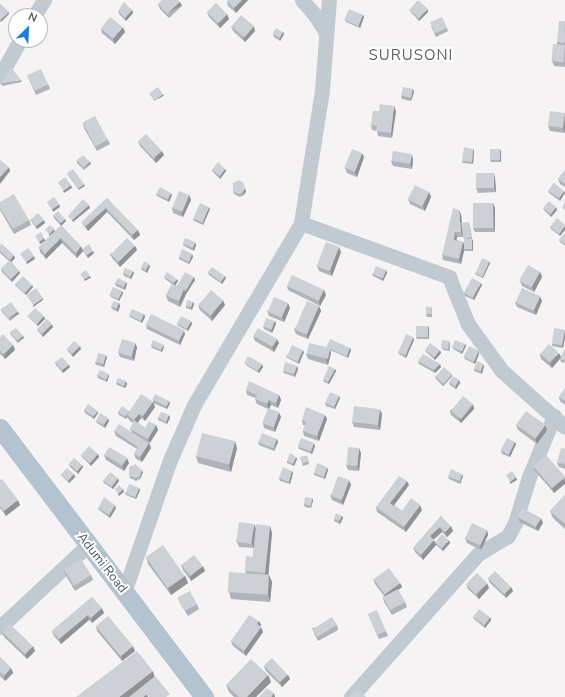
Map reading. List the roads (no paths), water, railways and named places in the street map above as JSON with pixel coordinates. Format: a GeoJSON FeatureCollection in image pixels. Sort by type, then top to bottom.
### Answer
{"type":"FeatureCollection","features":[{"type":"Feature","properties":{"kind":"main road","name":"Adumi Road"},"geometry":{"type":"LineString","coordinates":[[0,428],[204,697]]}},
{"type":"Feature","properties":{"kind":"street"},"geometry":{"type":"LineString","coordinates":[[302,0],[315,15],[325,31]]}},
{"type":"Feature","properties":{"kind":"street"},"geometry":{"type":"LineString","coordinates":[[124,592],[170,460],[194,405],[301,223],[322,90],[325,31],[329,0]]}},
{"type":"Feature","properties":{"kind":"street"},"geometry":{"type":"LineString","coordinates":[[0,76],[16,48]]}},
{"type":"Feature","properties":{"kind":"street"},"geometry":{"type":"LineString","coordinates":[[301,223],[449,277],[468,324],[502,371],[565,426]]}},
{"type":"Feature","properties":{"kind":"street"},"geometry":{"type":"LineString","coordinates":[[350,697],[478,554],[508,536],[515,523],[529,478],[554,416]]}},
{"type":"Feature","properties":{"kind":"street"},"geometry":{"type":"LineString","coordinates":[[0,627],[88,545]]}},
{"type":"Feature","properties":{"kind":"district","name":"SURUSONI"},"geometry":{"type":"Point","coordinates":[411,56]}}]}
